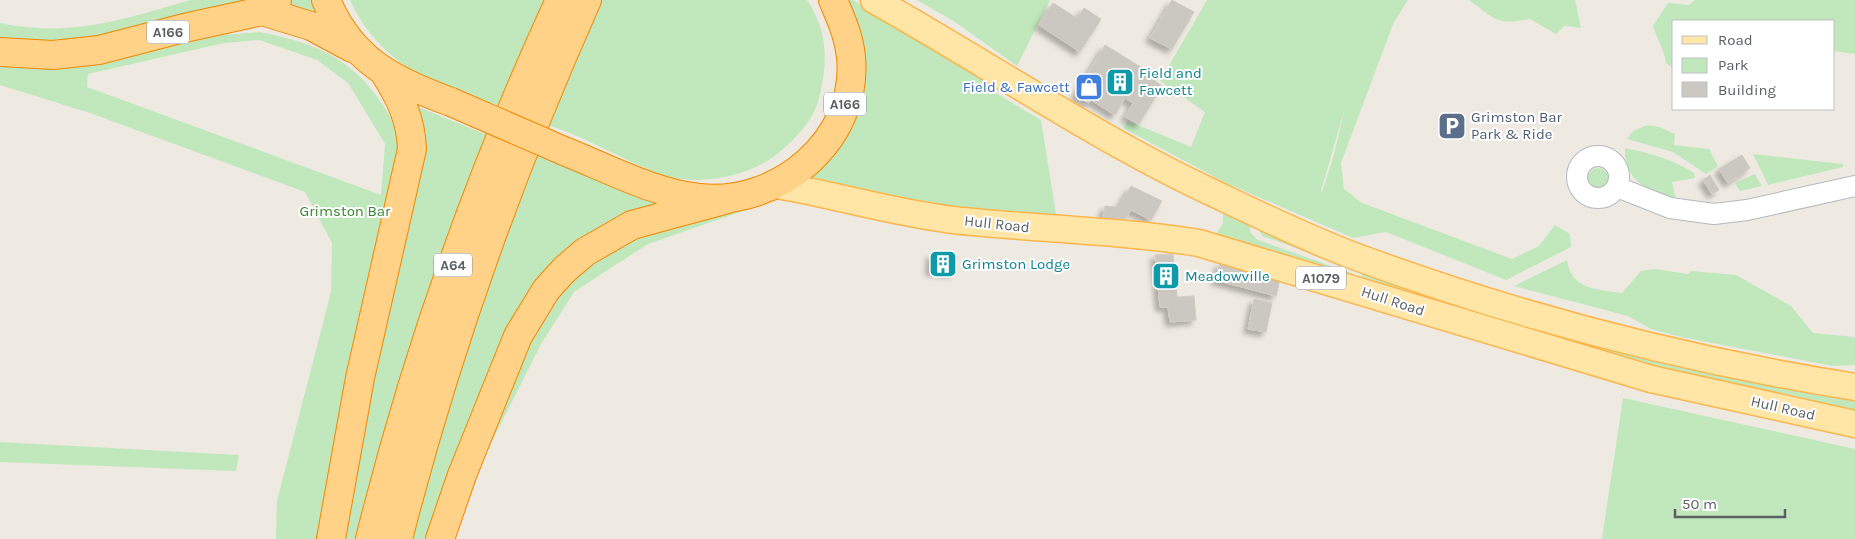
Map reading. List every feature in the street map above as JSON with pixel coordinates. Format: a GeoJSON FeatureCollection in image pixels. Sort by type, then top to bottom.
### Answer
{"type":"FeatureCollection","features":[{"type":"Feature","properties":{"kind":"highway","name":"A166"},"geometry":{"type":"LineString","coordinates":[[326,0],[338,25],[360,54]]}},
{"type":"Feature","properties":{"kind":"highway","name":"A64"},"geometry":{"type":"LineString","coordinates":[[370,539],[425,346],[457,253],[488,168],[560,0]]}},
{"type":"Feature","properties":{"kind":"highway","name":"A64"},"geometry":{"type":"LineString","coordinates":[[398,539],[451,353],[480,261],[541,106],[587,0]]}},
{"type":"Feature","properties":{"kind":"highway","name":"A166"},"geometry":{"type":"LineString","coordinates":[[0,52],[54,55],[98,50],[269,5],[312,26],[360,54],[384,72],[403,83],[564,151],[673,193],[700,198],[728,199],[777,184],[811,160],[836,124],[845,106],[850,84],[851,59],[848,35],[833,0]]}},
{"type":"Feature","properties":{"kind":"highway"},"geometry":{"type":"LineString","coordinates":[[331,539],[360,378],[412,149],[408,115],[384,72]]}},
{"type":"Feature","properties":{"kind":"highway"},"geometry":{"type":"LineString","coordinates":[[440,539],[462,475],[518,336],[546,290],[564,270],[585,252],[632,225],[728,199]]}},
{"type":"Feature","properties":{"kind":"main road","name":"Hull Road"},"geometry":{"type":"LineString","coordinates":[[874,0],[1126,148],[1210,192],[1352,255],[1519,311],[1648,346],[1790,377],[1855,387]]}},
{"type":"Feature","properties":{"kind":"main road","name":"Hull Road"},"geometry":{"type":"LineString","coordinates":[[777,184],[950,219],[1034,228],[1146,235],[1199,243],[1651,379],[1855,424]]}},
{"type":"Feature","properties":{"kind":"street"},"geometry":{"type":"LineString","coordinates":[[1617,187],[1670,208],[1714,214],[1748,210],[1855,186]]}},
{"type":"Feature","properties":{"kind":"green space"},"geometry":{"type":"Polygon","coordinates":[[[190,0],[248,0],[89,42],[0,42],[0,23],[26,27],[73,27],[119,20],[190,0]]]}},
{"type":"Feature","properties":{"kind":"green space"},"geometry":{"type":"Polygon","coordinates":[[[287,0],[319,0],[326,18],[283,4],[287,0]]]}},
{"type":"Feature","properties":{"kind":"green space"},"geometry":{"type":"Polygon","coordinates":[[[350,0],[550,0],[502,106],[455,91],[412,71],[377,41],[362,22],[350,0]]]}},
{"type":"Feature","properties":{"kind":"green space"},"geometry":{"type":"Polygon","coordinates":[[[599,0],[807,0],[814,12],[823,37],[825,62],[818,102],[812,116],[793,140],[769,160],[739,174],[706,180],[689,180],[657,173],[574,135],[545,124],[599,0]]]}},
{"type":"Feature","properties":{"kind":"green space"},"geometry":{"type":"Polygon","coordinates":[[[844,0],[853,0],[991,81],[987,88],[1041,120],[1057,220],[936,207],[872,195],[803,175],[846,118],[844,0]]]}},
{"type":"Feature","properties":{"kind":"green space"},"geometry":{"type":"Polygon","coordinates":[[[917,0],[1050,0],[1017,66],[955,22],[917,0]]]}},
{"type":"Feature","properties":{"kind":"green space"},"geometry":{"type":"Polygon","coordinates":[[[1207,0],[1408,0],[1393,24],[1341,163],[1344,189],[1362,203],[1512,259],[1539,246],[1555,225],[1570,234],[1571,247],[1506,280],[1386,232],[1353,238],[1226,183],[1123,128],[1128,121],[1191,147],[1205,112],[1160,81],[1207,0]],[[1345,108],[1322,192],[1333,158],[1345,108]]]}},
{"type":"Feature","properties":{"kind":"green space"},"geometry":{"type":"Polygon","coordinates":[[[1469,0],[1575,0],[1581,28],[1564,26],[1556,34],[1530,19],[1502,21],[1490,16],[1469,0]]]}},
{"type":"Feature","properties":{"kind":"green space"},"geometry":{"type":"Polygon","coordinates":[[[1695,0],[1855,0],[1855,54],[1835,51],[1835,20],[1672,20],[1672,68],[1666,63],[1653,26],[1668,3],[1689,5],[1695,0]]]}},
{"type":"Feature","properties":{"kind":"green space","name":"Grimston Bar"},"geometry":{"type":"Polygon","coordinates":[[[259,32],[308,45],[328,53],[361,78],[389,114],[402,137],[321,539],[276,539],[277,501],[331,292],[332,243],[305,192],[90,113],[0,85],[0,62],[95,66],[210,36],[259,32]],[[259,40],[224,43],[88,74],[87,87],[381,195],[385,144],[348,83],[317,60],[259,40]]]}},
{"type":"Feature","properties":{"kind":"green space"},"geometry":{"type":"Polygon","coordinates":[[[418,107],[490,136],[361,539],[339,539],[421,128],[418,107]]]}},
{"type":"Feature","properties":{"kind":"green space"},"geometry":{"type":"Polygon","coordinates":[[[1647,125],[1659,127],[1675,134],[1674,145],[1709,149],[1718,166],[1706,174],[1673,152],[1627,139],[1633,131],[1647,125]]]}},
{"type":"Feature","properties":{"kind":"green space"},"geometry":{"type":"Polygon","coordinates":[[[1625,148],[1669,160],[1694,173],[1695,178],[1672,182],[1676,200],[1656,192],[1647,188],[1633,177],[1626,160],[1625,148]]]}},
{"type":"Feature","properties":{"kind":"green space"},"geometry":{"type":"Polygon","coordinates":[[[533,153],[658,202],[623,219],[542,279],[431,539],[408,539],[418,493],[533,153]]]}},
{"type":"Feature","properties":{"kind":"green space"},"geometry":{"type":"Polygon","coordinates":[[[1753,154],[1843,164],[1843,167],[1768,185],[1753,154]]]}},
{"type":"Feature","properties":{"kind":"green space"},"geometry":{"type":"Polygon","coordinates":[[[1598,168],[1605,171],[1608,178],[1605,185],[1598,188],[1591,185],[1588,178],[1591,171],[1598,168]]]}},
{"type":"Feature","properties":{"kind":"green space"},"geometry":{"type":"Polygon","coordinates":[[[1755,174],[1762,186],[1740,191],[1735,183],[1755,174]]]}},
{"type":"Feature","properties":{"kind":"green space"},"geometry":{"type":"Polygon","coordinates":[[[746,210],[648,244],[574,292],[541,344],[488,449],[453,539],[481,445],[538,317],[595,256],[667,222],[746,210]]]}},
{"type":"Feature","properties":{"kind":"green space"},"geometry":{"type":"Polygon","coordinates":[[[1223,212],[1251,221],[1250,232],[1258,240],[1354,274],[1355,280],[1213,239],[1223,223],[1223,212]]]}},
{"type":"Feature","properties":{"kind":"green space"},"geometry":{"type":"Polygon","coordinates":[[[1258,225],[1855,396],[1855,416],[1687,378],[1363,282],[1361,271],[1262,236],[1258,225]]]}},
{"type":"Feature","properties":{"kind":"green space"},"geometry":{"type":"Polygon","coordinates":[[[1567,260],[1569,270],[1580,283],[1595,289],[1622,293],[1641,271],[1655,269],[1688,274],[1691,271],[1736,275],[1791,306],[1813,333],[1855,337],[1855,365],[1833,366],[1681,337],[1651,329],[1628,316],[1514,286],[1567,260]]]}},
{"type":"Feature","properties":{"kind":"green space"},"geometry":{"type":"Polygon","coordinates":[[[1623,398],[1855,449],[1855,539],[1602,539],[1623,398]]]}},
{"type":"Feature","properties":{"kind":"green space"},"geometry":{"type":"Polygon","coordinates":[[[0,442],[239,455],[236,471],[0,462],[0,442]]]}},
{"type":"Feature","properties":{"kind":"building"},"geometry":{"type":"Polygon","coordinates":[[[1172,0],[1194,12],[1172,49],[1150,38],[1172,0]]]}},
{"type":"Feature","properties":{"kind":"building"},"geometry":{"type":"Polygon","coordinates":[[[1053,3],[1077,18],[1084,8],[1101,19],[1080,52],[1039,25],[1053,3]]]}},
{"type":"Feature","properties":{"kind":"building","name":"Field and Fawcett"},"geometry":{"type":"Polygon","coordinates":[[[1105,45],[1152,74],[1151,78],[1162,86],[1139,124],[1125,117],[1133,103],[1125,98],[1115,115],[1091,100],[1089,103],[1075,95],[1105,45]]]}},
{"type":"Feature","properties":{"kind":"building"},"geometry":{"type":"Polygon","coordinates":[[[1742,155],[1750,168],[1728,183],[1719,169],[1742,155]]]}},
{"type":"Feature","properties":{"kind":"building"},"geometry":{"type":"Polygon","coordinates":[[[1710,175],[1719,190],[1712,194],[1703,180],[1710,175]]]}},
{"type":"Feature","properties":{"kind":"building"},"geometry":{"type":"Polygon","coordinates":[[[1131,186],[1162,201],[1151,220],[1131,210],[1126,218],[1102,221],[1105,206],[1119,207],[1131,186]]]}},
{"type":"Feature","properties":{"kind":"building","name":"Grimston Lodge"},"geometry":{"type":"Polygon","coordinates":[[[931,254],[957,256],[955,273],[930,271],[931,254]]]}},
{"type":"Feature","properties":{"kind":"building","name":"Meadowville"},"geometry":{"type":"Polygon","coordinates":[[[1173,254],[1177,297],[1194,296],[1196,320],[1170,322],[1168,307],[1160,307],[1155,255],[1173,254]]]}},
{"type":"Feature","properties":{"kind":"building"},"geometry":{"type":"Polygon","coordinates":[[[1220,263],[1280,279],[1276,296],[1215,280],[1220,263]]]}},
{"type":"Feature","properties":{"kind":"building"},"geometry":{"type":"Polygon","coordinates":[[[1254,299],[1272,303],[1266,332],[1248,329],[1254,299]]]}},
{"type":"Feature","properties":{"kind":"place","name":"Field and Fawcett"},"geometry":{"type":"Point","coordinates":[1120,82]}},
{"type":"Feature","properties":{"kind":"place","name":"Field & Fawcett"},"geometry":{"type":"Point","coordinates":[1089,87]}},
{"type":"Feature","properties":{"kind":"place","name":"Grimston Bar Park & Ride"},"geometry":{"type":"Point","coordinates":[1452,126]}},
{"type":"Feature","properties":{"kind":"place","name":"Grimston Lodge"},"geometry":{"type":"Point","coordinates":[943,264]}},
{"type":"Feature","properties":{"kind":"place","name":"Meadowville"},"geometry":{"type":"Point","coordinates":[1166,276]}}]}
